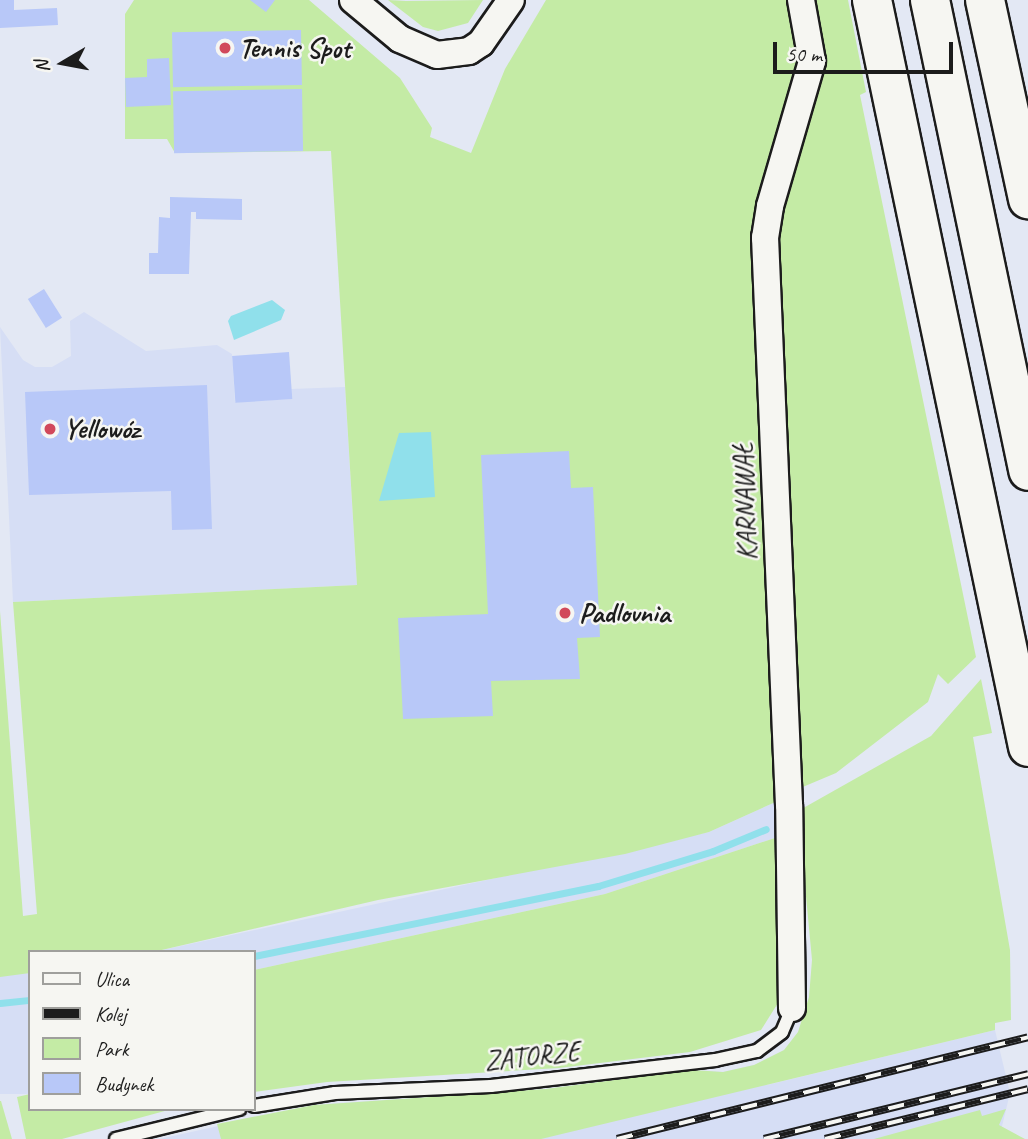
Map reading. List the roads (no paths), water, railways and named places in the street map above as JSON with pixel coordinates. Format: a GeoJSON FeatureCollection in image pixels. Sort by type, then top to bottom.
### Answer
{"type":"FeatureCollection","features":[{"type":"Feature","properties":{"kind":"highway"},"geometry":{"type":"LineString","coordinates":[[872,0],[1028,747]]}},
{"type":"Feature","properties":{"kind":"highway"},"geometry":{"type":"LineString","coordinates":[[930,0],[1028,471]]}},
{"type":"Feature","properties":{"kind":"highway"},"geometry":{"type":"LineString","coordinates":[[985,0],[1028,199]]}},
{"type":"Feature","properties":{"kind":"street"},"geometry":{"type":"LineString","coordinates":[[353,0],[400,39],[437,55],[469,51],[481,43],[511,0]]}},
{"type":"Feature","properties":{"kind":"street","name":"KARNAWAŁ"},"geometry":{"type":"LineString","coordinates":[[792,1008],[790,818],[765,238],[770,206],[812,61],[801,0]]}},
{"type":"Feature","properties":{"kind":"lane","name":"ZATORZE"},"geometry":{"type":"LineString","coordinates":[[256,1106],[335,1093],[491,1086],[715,1060],[757,1051],[782,1032],[792,1008]]}},
{"type":"Feature","properties":{"kind":"lane"},"geometry":{"type":"LineString","coordinates":[[116,1139],[231,1111]]}},
{"type":"Feature","properties":{"kind":"water"},"geometry":{"type":"Polygon","coordinates":[[[272,300],[285,310],[281,320],[234,340],[228,321],[231,316],[272,300]]]}},
{"type":"Feature","properties":{"kind":"water"},"geometry":{"type":"Polygon","coordinates":[[[431,432],[435,497],[379,501],[399,433],[431,432]]]}},
{"type":"Feature","properties":{"kind":"waterway"},"geometry":{"type":"LineString","coordinates":[[256,956],[598,886],[713,851],[766,829]]}},
{"type":"Feature","properties":{"kind":"waterway"},"geometry":{"type":"LineString","coordinates":[[0,1003],[28,1000]]}},
{"type":"Feature","properties":{"kind":"railway"},"geometry":{"type":"LineString","coordinates":[[617,1139],[1028,1037]]}},
{"type":"Feature","properties":{"kind":"railway"},"geometry":{"type":"LineString","coordinates":[[764,1139],[1028,1074]]}},
{"type":"Feature","properties":{"kind":"railway"},"geometry":{"type":"LineString","coordinates":[[825,1139],[1028,1089]]}},
{"type":"Feature","properties":{"kind":"place","name":"Tennis Spot"},"geometry":{"type":"Point","coordinates":[225,48]}},
{"type":"Feature","properties":{"kind":"place","name":"Yellowóz"},"geometry":{"type":"Point","coordinates":[50,429]}},
{"type":"Feature","properties":{"kind":"place","name":"Padlovnia"},"geometry":{"type":"Point","coordinates":[565,613]}}]}
